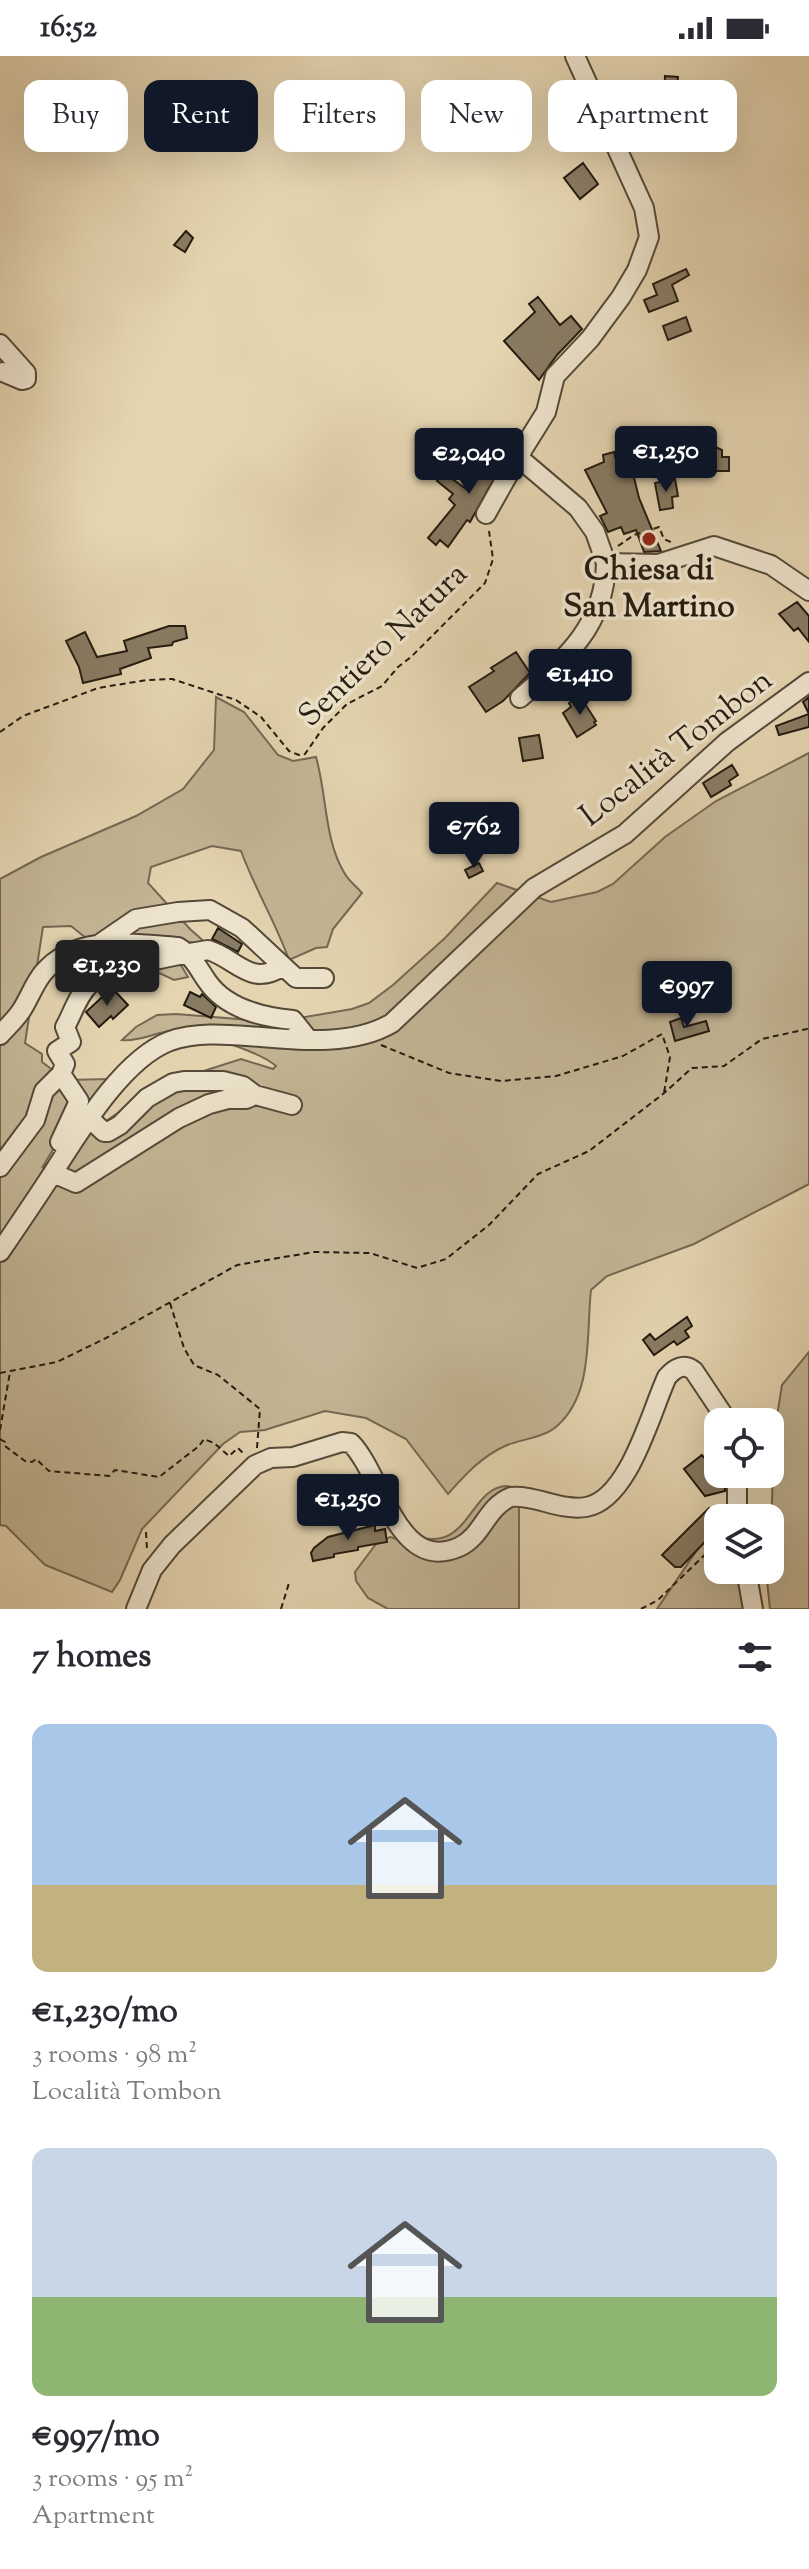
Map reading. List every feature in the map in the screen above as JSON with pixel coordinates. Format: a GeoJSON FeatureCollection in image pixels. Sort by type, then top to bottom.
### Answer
{"type":"FeatureCollection","features":[{"type":"Feature","properties":{"kind":"street"},"geometry":{"type":"LineString","coordinates":[[486,514],[546,412],[555,376],[590,339],[621,297],[637,270],[649,237],[644,208],[575,56]]}},
{"type":"Feature","properties":{"kind":"street"},"geometry":{"type":"LineString","coordinates":[[0,344],[26,373],[26,379],[3,372]]}},
{"type":"Feature","properties":{"kind":"street"},"geometry":{"type":"LineString","coordinates":[[518,457],[578,508],[595,532],[604,556],[602,589],[581,639],[572,652],[520,698]]}},
{"type":"Feature","properties":{"kind":"street"},"geometry":{"type":"LineString","coordinates":[[604,556],[658,564],[714,546],[761,560],[809,591]]}},
{"type":"Feature","properties":{"kind":"street","name":"Località Tombon"},"geometry":{"type":"LineString","coordinates":[[0,1252],[89,1118],[139,1061],[156,1048],[172,1040],[223,1034],[309,1040],[358,1036],[380,1030],[392,1023],[534,888],[625,834],[727,742],[809,682]]}},
{"type":"Feature","properties":{"kind":"street"},"geometry":{"type":"LineString","coordinates":[[101,943],[136,919],[210,910],[242,928],[296,978],[324,978]]}},
{"type":"Feature","properties":{"kind":"street"},"geometry":{"type":"LineString","coordinates":[[0,1035],[20,1012],[41,975],[65,953],[101,943],[178,947],[188,953],[208,983],[240,1009],[293,1020],[309,1040]]}},
{"type":"Feature","properties":{"kind":"street"},"geometry":{"type":"LineString","coordinates":[[0,1167],[39,1115],[44,1091],[61,1074],[65,1064],[57,1051],[71,1042],[65,1027],[78,999],[89,985],[107,974],[208,950],[250,973],[264,973],[283,966]]}},
{"type":"Feature","properties":{"kind":"street"},"geometry":{"type":"LineString","coordinates":[[0,1232],[58,1147],[75,1112],[78,1098],[61,1074]]}},
{"type":"Feature","properties":{"kind":"street"},"geometry":{"type":"LineString","coordinates":[[89,1118],[108,1132],[162,1087],[184,1081],[223,1081],[243,1086],[255,1095],[292,1105]]}},
{"type":"Feature","properties":{"kind":"street"},"geometry":{"type":"LineString","coordinates":[[53,1173],[76,1183],[179,1118],[209,1104],[255,1095]]}},
{"type":"Feature","properties":{"kind":"street"},"geometry":{"type":"LineString","coordinates":[[136,1609],[152,1570],[172,1545],[255,1465],[271,1458],[293,1457],[342,1442],[351,1443],[373,1475],[401,1532],[422,1550],[448,1550],[469,1541],[490,1511],[511,1497],[577,1507],[591,1506],[601,1500],[628,1471],[667,1377],[677,1368],[686,1367],[694,1371],[719,1408]]}},
{"type":"Feature","properties":{"kind":"street"},"geometry":{"type":"LineString","coordinates":[[749,1584],[753,1609]]}},
{"type":"Feature","properties":{"kind":"path","name":"Sentiero Natura"},"geometry":{"type":"LineString","coordinates":[[0,732],[23,716],[98,688],[172,679],[236,700],[261,717],[289,751],[305,754],[323,728],[347,704],[382,686],[485,583],[493,559],[486,514]]}},
{"type":"Feature","properties":{"kind":"path"},"geometry":{"type":"LineString","coordinates":[[604,556],[634,535],[659,527],[668,542],[699,550]]}},
{"type":"Feature","properties":{"kind":"path"},"geometry":{"type":"LineString","coordinates":[[0,1373],[57,1362],[237,1265],[314,1252],[370,1253],[417,1268],[446,1259],[489,1225],[538,1174],[589,1151],[692,1068],[724,1066],[762,1039],[807,1029],[809,1025]]}},
{"type":"Feature","properties":{"kind":"path"},"geometry":{"type":"LineString","coordinates":[[358,1036],[449,1073],[501,1081],[556,1076],[623,1056],[662,1034],[670,1057],[663,1094]]}},
{"type":"Feature","properties":{"kind":"path"},"geometry":{"type":"LineString","coordinates":[[170,1303],[184,1348],[194,1365],[218,1375],[260,1409],[255,1465]]}},
{"type":"Feature","properties":{"kind":"path"},"geometry":{"type":"LineString","coordinates":[[0,1430],[10,1370]]}},
{"type":"Feature","properties":{"kind":"path"},"geometry":{"type":"LineString","coordinates":[[0,1439],[25,1461],[36,1459],[49,1471],[109,1476],[115,1470],[159,1477],[204,1439],[229,1456],[238,1448],[255,1465]]}},
{"type":"Feature","properties":{"kind":"path"},"geometry":{"type":"LineString","coordinates":[[641,1609],[658,1600],[704,1556]]}},
{"type":"Feature","properties":{"kind":"path"},"geometry":{"type":"LineString","coordinates":[[281,1609],[289,1583]]}},
{"type":"Feature","properties":{"kind":"shaded area"},"geometry":{"type":"Polygon","coordinates":[[[216,697],[244,712],[278,755],[293,761],[316,757],[333,847],[345,874],[362,893],[333,929],[327,947],[316,948],[289,960],[241,851],[212,846],[151,867],[148,883],[208,945],[190,942],[170,947],[188,977],[174,980],[140,964],[117,963],[71,926],[43,927],[25,1043],[42,1054],[42,1062],[66,1080],[108,1079],[57,1143],[42,1168],[125,1108],[188,1076],[241,1059],[273,1069],[276,1066],[241,1048],[180,1032],[122,1040],[136,1027],[157,1015],[276,1022],[352,1009],[369,1003],[445,938],[497,883],[551,902],[597,892],[613,884],[665,837],[716,801],[809,753],[809,1184],[694,1244],[607,1276],[591,1290],[583,1380],[569,1413],[552,1430],[488,1455],[448,1494],[406,1439],[366,1418],[325,1411],[265,1430],[240,1432],[223,1444],[142,1529],[112,1592],[45,1565],[6,1526],[0,1525],[0,879],[41,857],[136,816],[183,789],[214,750],[216,697]]]}},
{"type":"Feature","properties":{"kind":"shaded area"},"geometry":{"type":"Polygon","coordinates":[[[809,1352],[809,1609],[770,1609],[767,1584],[784,1584],[784,1504],[772,1504],[772,1488],[784,1488],[784,1408],[778,1408],[782,1385],[809,1352]]]}},
{"type":"Feature","properties":{"kind":"shaded area"},"geometry":{"type":"Polygon","coordinates":[[[506,1486],[519,1488],[519,1609],[388,1609],[368,1598],[356,1581],[355,1572],[376,1544],[390,1537],[445,1537],[461,1525],[488,1493],[506,1486]]]}},
{"type":"Feature","properties":{"kind":"shaded area"},"geometry":{"type":"Polygon","coordinates":[[[704,1540],[704,1584],[739,1584],[744,1609],[657,1609],[704,1540]]]}},
{"type":"Feature","properties":{"kind":"building"},"geometry":{"type":"Polygon","coordinates":[[[665,76],[678,77],[678,80],[665,80],[665,76]]]}},
{"type":"Feature","properties":{"kind":"building"},"geometry":{"type":"Polygon","coordinates":[[[583,163],[598,184],[580,199],[564,178],[583,163]]]}},
{"type":"Feature","properties":{"kind":"building"},"geometry":{"type":"Polygon","coordinates":[[[186,231],[193,238],[185,252],[174,245],[186,231]]]}},
{"type":"Feature","properties":{"kind":"building"},"geometry":{"type":"Polygon","coordinates":[[[686,269],[689,275],[672,285],[678,301],[649,312],[644,300],[657,295],[653,284],[686,269]]]}},
{"type":"Feature","properties":{"kind":"building"},"geometry":{"type":"Polygon","coordinates":[[[538,297],[560,325],[571,316],[582,329],[539,380],[504,341],[535,312],[529,304],[538,297]]]}},
{"type":"Feature","properties":{"kind":"building"},"geometry":{"type":"Polygon","coordinates":[[[686,317],[691,331],[668,340],[663,326],[686,317]]]}},
{"type":"Feature","properties":{"kind":"building"},"geometry":{"type":"Polygon","coordinates":[[[516,429],[520,432],[470,522],[467,520],[448,547],[440,540],[436,545],[428,538],[455,505],[449,499],[453,494],[437,481],[444,473],[469,491],[498,446],[503,449],[516,429]]]}},
{"type":"Feature","properties":{"kind":"building"},"geometry":{"type":"Polygon","coordinates":[[[708,443],[722,450],[722,457],[729,457],[729,471],[676,471],[676,456],[709,454],[708,443]]]}},
{"type":"Feature","properties":{"kind":"building"},"geometry":{"type":"Polygon","coordinates":[[[614,452],[619,472],[631,465],[639,498],[661,551],[644,552],[636,530],[624,534],[621,527],[608,532],[600,516],[607,513],[585,470],[604,462],[603,455],[614,452]]]}},
{"type":"Feature","properties":{"kind":"building"},"geometry":{"type":"Polygon","coordinates":[[[675,479],[678,496],[672,497],[673,508],[660,510],[655,483],[675,479]]]}},
{"type":"Feature","properties":{"kind":"building"},"geometry":{"type":"Polygon","coordinates":[[[797,602],[809,616],[809,642],[798,628],[794,631],[779,614],[797,602]]]}},
{"type":"Feature","properties":{"kind":"building"},"geometry":{"type":"Polygon","coordinates":[[[169,626],[185,626],[187,638],[172,645],[148,648],[151,658],[120,669],[121,674],[83,683],[66,641],[85,632],[97,657],[127,651],[124,641],[169,626]]]}},
{"type":"Feature","properties":{"kind":"building"},"geometry":{"type":"Polygon","coordinates":[[[516,652],[530,673],[503,701],[486,712],[469,687],[516,652]]]}},
{"type":"Feature","properties":{"kind":"building"},"geometry":{"type":"Polygon","coordinates":[[[580,696],[596,725],[577,737],[563,713],[571,707],[569,703],[580,696]]]}},
{"type":"Feature","properties":{"kind":"building"},"geometry":{"type":"Polygon","coordinates":[[[809,697],[809,714],[803,702],[809,697]]]}},
{"type":"Feature","properties":{"kind":"building"},"geometry":{"type":"Polygon","coordinates":[[[809,714],[809,727],[779,735],[776,726],[809,714]]]}},
{"type":"Feature","properties":{"kind":"building"},"geometry":{"type":"Polygon","coordinates":[[[539,735],[543,758],[523,761],[519,738],[539,735]]]}},
{"type":"Feature","properties":{"kind":"building"},"geometry":{"type":"Polygon","coordinates":[[[732,765],[738,775],[729,781],[731,785],[711,797],[703,783],[732,765]]]}},
{"type":"Feature","properties":{"kind":"building"},"geometry":{"type":"Polygon","coordinates":[[[479,863],[483,871],[469,878],[465,870],[479,863]]]}},
{"type":"Feature","properties":{"kind":"building"},"geometry":{"type":"Polygon","coordinates":[[[218,928],[242,944],[238,952],[212,939],[218,928]]]}},
{"type":"Feature","properties":{"kind":"building"},"geometry":{"type":"Polygon","coordinates":[[[112,988],[128,1005],[99,1027],[86,1012],[112,988]]]}},
{"type":"Feature","properties":{"kind":"building"},"geometry":{"type":"Polygon","coordinates":[[[190,992],[200,997],[202,994],[216,1007],[211,1018],[184,1005],[190,992]]]}},
{"type":"Feature","properties":{"kind":"building"},"geometry":{"type":"Polygon","coordinates":[[[681,1018],[684,1027],[706,1021],[709,1031],[675,1041],[670,1022],[681,1018]]]}},
{"type":"Feature","properties":{"kind":"building"},"geometry":{"type":"Polygon","coordinates":[[[687,1317],[692,1326],[685,1331],[689,1337],[677,1345],[674,1341],[654,1355],[643,1340],[650,1334],[655,1340],[687,1317]]]}},
{"type":"Feature","properties":{"kind":"building"},"geometry":{"type":"Polygon","coordinates":[[[702,1455],[704,1488],[725,1488],[725,1491],[705,1496],[684,1469],[702,1455]]]}},
{"type":"Feature","properties":{"kind":"building"},"geometry":{"type":"Polygon","coordinates":[[[704,1513],[704,1543],[681,1567],[675,1567],[662,1555],[704,1513]]]}},
{"type":"Feature","properties":{"kind":"building"},"geometry":{"type":"Polygon","coordinates":[[[375,1525],[375,1531],[385,1529],[387,1542],[313,1561],[311,1553],[314,1548],[328,1537],[375,1525]]]}},
{"type":"Feature","properties":{"kind":"place","name":"Chiesa di San Martino"},"geometry":{"type":"Point","coordinates":[649,539]}}]}
